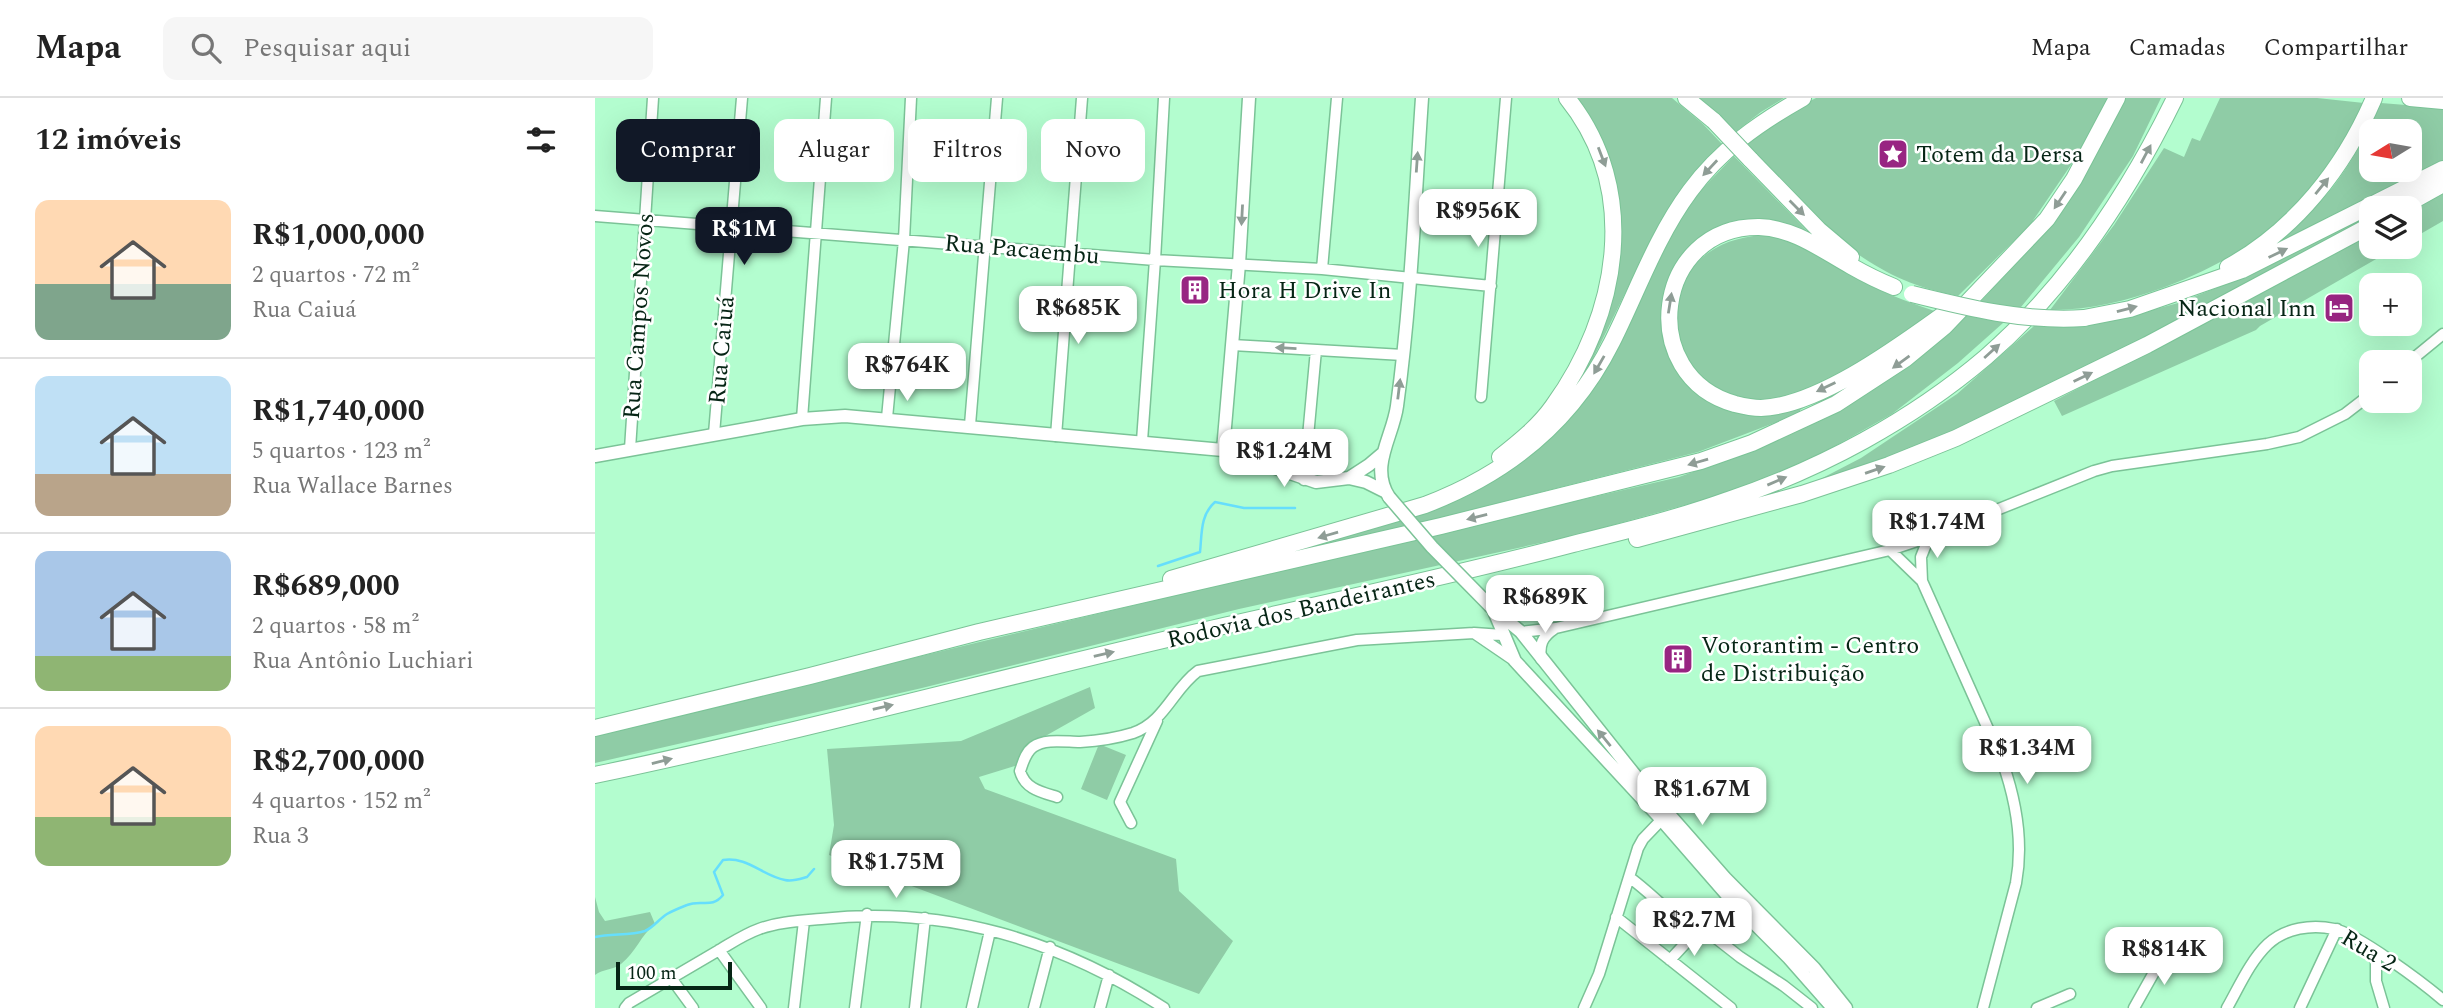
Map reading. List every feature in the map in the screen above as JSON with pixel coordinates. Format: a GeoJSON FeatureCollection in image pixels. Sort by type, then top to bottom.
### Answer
{"type":"FeatureCollection","features":[{"type":"Feature","properties":{"kind":"highway"},"geometry":{"type":"LineString","coordinates":[[1393,515],[1465,480],[1521,440],[1553,407],[1590,343],[1609,279],[1613,254],[1613,208],[1610,185],[1599,149],[1578,111],[1567,98]]}},
{"type":"Feature","properties":{"kind":"highway"},"geometry":{"type":"LineString","coordinates":[[1686,98],[1714,121],[1819,230],[1843,251],[1894,287]]}},
{"type":"Feature","properties":{"kind":"highway"},"geometry":{"type":"LineString","coordinates":[[1058,613],[1393,515],[1458,493],[1527,450],[1563,416],[1596,371],[1657,244],[1689,192],[1741,137],[1803,98]]}},
{"type":"Feature","properties":{"kind":"highway","name":"Rodovia dos Bandeirantes"},"geometry":{"type":"LineString","coordinates":[[595,728],[1058,613],[1441,526],[1651,474],[1727,453],[1780,432],[1836,404],[1875,379],[1905,359],[1945,326],[2047,219],[2074,179],[2117,98]]}},
{"type":"Feature","properties":{"kind":"highway","name":"Rodovia dos Bandeirantes"},"geometry":{"type":"LineString","coordinates":[[595,775],[1193,633],[1477,570],[1732,499],[1793,475],[1897,421],[1933,397],[2007,337],[2086,249],[2134,177],[2175,98]]}},
{"type":"Feature","properties":{"kind":"highway"},"geometry":{"type":"LineString","coordinates":[[2169,296],[2237,262],[2283,228],[2328,178],[2363,124],[2374,98]]}},
{"type":"Feature","properties":{"kind":"highway"},"geometry":{"type":"LineString","coordinates":[[2410,98],[2443,100]]}},
{"type":"Feature","properties":{"kind":"highway"},"geometry":{"type":"LineString","coordinates":[[1986,284],[1901,345],[1867,366],[1798,400],[1773,406],[1745,407],[1711,394],[1685,372],[1673,343],[1668,314],[1678,274],[1694,252],[1724,233],[1762,227],[1805,239],[1868,276],[1912,293],[1955,305],[2017,316],[2084,318],[2130,309],[2252,266],[2443,169]]}},
{"type":"Feature","properties":{"kind":"highway"},"geometry":{"type":"LineString","coordinates":[[2422,196],[2443,184]]}},
{"type":"Feature","properties":{"kind":"highway"},"geometry":{"type":"LineString","coordinates":[[1477,570],[1545,562],[1598,549],[1765,506],[1889,465],[1956,438],[2102,368],[2359,231]]}},
{"type":"Feature","properties":{"kind":"main road"},"geometry":{"type":"LineString","coordinates":[[1223,450],[1239,264],[1249,98]]}},
{"type":"Feature","properties":{"kind":"main road"},"geometry":{"type":"LineString","coordinates":[[1387,494],[1381,472],[1382,454],[1395,423],[1403,355],[1422,98]]}},
{"type":"Feature","properties":{"kind":"main road"},"geometry":{"type":"LineString","coordinates":[[595,456],[802,419],[845,416],[969,425],[1056,436],[1142,441],[1223,450],[1304,480],[1324,483],[1349,478],[1382,454]]}},
{"type":"Feature","properties":{"kind":"main road"},"geometry":{"type":"LineString","coordinates":[[1349,478],[1366,482],[1387,494],[1432,547],[1492,608],[1521,632],[1735,904],[1789,958],[1832,1008]]}},
{"type":"Feature","properties":{"kind":"main road"},"geometry":{"type":"LineString","coordinates":[[1492,608],[1519,666],[1814,968],[1846,1008]]}},
{"type":"Feature","properties":{"kind":"main road"},"geometry":{"type":"LineString","coordinates":[[1503,635],[1521,632]]}},
{"type":"Feature","properties":{"kind":"main road"},"geometry":{"type":"LineString","coordinates":[[1519,666],[1535,666],[1541,659]]}},
{"type":"Feature","properties":{"kind":"street","name":"Rua Campos Novos"},"geometry":{"type":"LineString","coordinates":[[630,449],[653,98]]}},
{"type":"Feature","properties":{"kind":"street","name":"Rua Caiuá"},"geometry":{"type":"LineString","coordinates":[[714,434],[741,98]]}},
{"type":"Feature","properties":{"kind":"street"},"geometry":{"type":"LineString","coordinates":[[802,419],[825,98]]}},
{"type":"Feature","properties":{"kind":"street"},"geometry":{"type":"LineString","coordinates":[[887,418],[904,240],[911,98]]}},
{"type":"Feature","properties":{"kind":"street"},"geometry":{"type":"LineString","coordinates":[[969,425],[997,98]]}},
{"type":"Feature","properties":{"kind":"street"},"geometry":{"type":"LineString","coordinates":[[1056,436],[1082,98]]}},
{"type":"Feature","properties":{"kind":"street"},"geometry":{"type":"LineString","coordinates":[[1142,441],[1164,98]]}},
{"type":"Feature","properties":{"kind":"street"},"geometry":{"type":"LineString","coordinates":[[1322,270],[1337,98]]}},
{"type":"Feature","properties":{"kind":"street"},"geometry":{"type":"LineString","coordinates":[[1481,397],[1507,115],[1506,98]]}},
{"type":"Feature","properties":{"kind":"street","name":"Rua Pacaembu"},"geometry":{"type":"LineString","coordinates":[[595,216],[1155,260],[1322,270],[1491,286]]}},
{"type":"Feature","properties":{"kind":"street"},"geometry":{"type":"LineString","coordinates":[[2422,351],[2443,334]]}},
{"type":"Feature","properties":{"kind":"street"},"geometry":{"type":"LineString","coordinates":[[1232,345],[1403,355]]}},
{"type":"Feature","properties":{"kind":"street"},"geometry":{"type":"LineString","coordinates":[[1304,480],[1316,350]]}},
{"type":"Feature","properties":{"kind":"street"},"geometry":{"type":"LineString","coordinates":[[1521,632],[1556,628],[1889,550],[1929,537],[2094,471],[2143,460],[2267,444],[2309,434],[2359,403]]}},
{"type":"Feature","properties":{"kind":"street"},"geometry":{"type":"LineString","coordinates":[[1929,537],[1921,556],[1923,581],[2001,758],[2011,785],[2019,831],[2016,883],[1983,1008]]}},
{"type":"Feature","properties":{"kind":"street"},"geometry":{"type":"LineString","coordinates":[[1889,550],[1923,581]]}},
{"type":"Feature","properties":{"kind":"street"},"geometry":{"type":"LineString","coordinates":[[1541,659],[1539,647],[1545,635],[1556,628]]}},
{"type":"Feature","properties":{"kind":"street"},"geometry":{"type":"LineString","coordinates":[[1131,823],[1120,802],[1157,720],[1191,676],[1198,671],[1349,641],[1473,633],[1503,635]]}},
{"type":"Feature","properties":{"kind":"street"},"geometry":{"type":"LineString","coordinates":[[1473,633],[1519,666]]}},
{"type":"Feature","properties":{"kind":"street"},"geometry":{"type":"LineString","coordinates":[[1057,797],[1036,790],[1024,781],[1020,771],[1027,753],[1033,747],[1048,743],[1121,736],[1141,730],[1157,720]]}},
{"type":"Feature","properties":{"kind":"street"},"geometry":{"type":"LineString","coordinates":[[1584,1008],[1599,974],[1638,848],[1665,816]]}},
{"type":"Feature","properties":{"kind":"street"},"geometry":{"type":"LineString","coordinates":[[1629,877],[1694,934],[1713,936],[1812,1008]]}},
{"type":"Feature","properties":{"kind":"street"},"geometry":{"type":"LineString","coordinates":[[855,1008],[867,914]]}},
{"type":"Feature","properties":{"kind":"street"},"geometry":{"type":"LineString","coordinates":[[627,1005],[759,929],[804,920],[867,914],[925,918],[1050,947],[1109,975],[1164,1008]]}},
{"type":"Feature","properties":{"kind":"street"},"geometry":{"type":"LineString","coordinates":[[915,1008],[925,918]]}},
{"type":"Feature","properties":{"kind":"street"},"geometry":{"type":"LineString","coordinates":[[1616,918],[1731,1008]]}},
{"type":"Feature","properties":{"kind":"street"},"geometry":{"type":"LineString","coordinates":[[794,1008],[804,920]]}},
{"type":"Feature","properties":{"kind":"street","name":"Rua 2"},"geometry":{"type":"LineString","coordinates":[[2228,1008],[2255,960],[2268,944],[2300,928],[2337,929],[2376,951],[2443,1000]]}},
{"type":"Feature","properties":{"kind":"street"},"geometry":{"type":"LineString","coordinates":[[2300,1008],[2337,929]]}},
{"type":"Feature","properties":{"kind":"street"},"geometry":{"type":"LineString","coordinates":[[972,1008],[990,931]]}},
{"type":"Feature","properties":{"kind":"street"},"geometry":{"type":"LineString","coordinates":[[1670,960],[1694,934]]}},
{"type":"Feature","properties":{"kind":"street"},"geometry":{"type":"LineString","coordinates":[[1034,1008],[1050,947]]}},
{"type":"Feature","properties":{"kind":"street"},"geometry":{"type":"LineString","coordinates":[[719,950],[761,1008]]}},
{"type":"Feature","properties":{"kind":"street"},"geometry":{"type":"LineString","coordinates":[[2134,1008],[2166,951]]}},
{"type":"Feature","properties":{"kind":"street"},"geometry":{"type":"LineString","coordinates":[[2376,951],[2376,981],[2383,1008]]}},
{"type":"Feature","properties":{"kind":"street"},"geometry":{"type":"LineString","coordinates":[[1100,1008],[1109,975]]}},
{"type":"Feature","properties":{"kind":"street"},"geometry":{"type":"LineString","coordinates":[[671,978],[693,1008]]}},
{"type":"Feature","properties":{"kind":"street"},"geometry":{"type":"LineString","coordinates":[[2037,1008],[2070,994]]}},
{"type":"Feature","properties":{"kind":"green space"},"geometry":{"type":"Polygon","coordinates":[[[1572,98],[1672,98],[1722,144],[1686,182],[1658,226],[1588,369],[1573,391],[1538,430],[1583,366],[1617,225],[1572,98]]]}},
{"type":"Feature","properties":{"kind":"green space"},"geometry":{"type":"Polygon","coordinates":[[[1695,98],[1784,98],[1734,133],[1695,98]]]}},
{"type":"Feature","properties":{"kind":"green space"},"geometry":{"type":"Polygon","coordinates":[[[1816,98],[2108,98],[2075,159],[2030,225],[1958,296],[1910,282],[1883,270],[1856,253],[1841,242],[1743,142],[1790,111],[1816,98]]]}},
{"type":"Feature","properties":{"kind":"green space"},"geometry":{"type":"Polygon","coordinates":[[[2125,98],[2161,98],[2133,156],[2079,237],[2021,307],[1958,363],[1892,414],[1779,474],[1739,490],[1577,535],[1239,609],[922,688],[595,763],[595,735],[1679,477],[1765,446],[1831,413],[1933,345],[1982,300],[2065,206],[2125,98]]]}},
{"type":"Feature","properties":{"kind":"green space"},"geometry":{"type":"Polygon","coordinates":[[[2220,98],[2317,98],[2364,103],[2327,166],[2306,192],[2284,216],[2231,256],[2165,287],[2137,296],[2108,304],[2050,310],[2114,225],[2164,148],[2184,157],[2192,138],[2200,141],[2220,98]]]}},
{"type":"Feature","properties":{"kind":"green space"},"geometry":{"type":"Polygon","coordinates":[[[2381,103],[2443,108],[2443,163],[2422,174],[2422,119],[2373,119],[2381,103]]]}},
{"type":"Feature","properties":{"kind":"green space"},"geometry":{"type":"Polygon","coordinates":[[[2359,146],[2359,182],[2405,182],[2377,196],[2359,196],[2359,205],[2273,248],[2316,207],[2359,146]]]}},
{"type":"Feature","properties":{"kind":"green space"},"geometry":{"type":"Polygon","coordinates":[[[1734,156],[1815,239],[1721,227],[1707,234],[1684,255],[1666,287],[1661,316],[1667,353],[1688,384],[1700,395],[1729,409],[1838,390],[1800,410],[1800,413],[1698,452],[1342,543],[1280,554],[1398,519],[1562,426],[1591,390],[1670,235],[1699,192],[1734,156]]]}},
{"type":"Feature","properties":{"kind":"green space"},"geometry":{"type":"Polygon","coordinates":[[[2443,193],[2443,221],[2422,233],[2422,204],[2443,193]]]}},
{"type":"Feature","properties":{"kind":"green space"},"geometry":{"type":"Polygon","coordinates":[[[2359,220],[2359,226],[2108,359],[1902,455],[1809,485],[1861,458],[1957,394],[2035,325],[2141,313],[2178,303],[2244,277],[2359,220]]]}},
{"type":"Feature","properties":{"kind":"green space"},"geometry":{"type":"Polygon","coordinates":[[[1763,235],[1791,242],[1874,287],[1940,313],[1862,361],[1806,390],[1776,400],[1738,399],[1708,384],[1688,359],[1678,328],[1679,296],[1693,267],[1721,245],[1763,235]]]}},
{"type":"Feature","properties":{"kind":"green space"},"geometry":{"type":"Polygon","coordinates":[[[2359,240],[2359,259],[2376,259],[2256,330],[2062,416],[2054,401],[2359,240]]]}},
{"type":"Feature","properties":{"kind":"green space"},"geometry":{"type":"Polygon","coordinates":[[[1090,687],[1095,708],[1033,743],[1018,765],[979,777],[985,789],[1176,859],[1179,891],[1233,941],[1199,994],[829,855],[834,825],[827,749],[961,741],[1090,687]]]}},
{"type":"Feature","properties":{"kind":"green space"},"geometry":{"type":"Polygon","coordinates":[[[1099,744],[1126,755],[1107,800],[1081,789],[1099,744]]]}},
{"type":"Feature","properties":{"kind":"green space"},"geometry":{"type":"Polygon","coordinates":[[[595,897],[605,921],[650,912],[655,924],[621,964],[595,975],[595,897]]]}},
{"type":"Feature","properties":{"kind":"waterway"},"geometry":{"type":"LineString","coordinates":[[1158,566],[1200,552],[1204,519],[1215,502],[1244,508],[1295,508]]}},
{"type":"Feature","properties":{"kind":"waterway"},"geometry":{"type":"LineString","coordinates":[[595,937],[645,931],[677,909],[692,903],[715,902],[723,895],[714,872],[723,860],[740,861],[788,881],[807,877],[814,869]]}},
{"type":"Feature","properties":{"kind":"place","name":"Totem da Dersa"},"geometry":{"type":"Point","coordinates":[1893,154]}},
{"type":"Feature","properties":{"kind":"place","name":"Hora H Drive In"},"geometry":{"type":"Point","coordinates":[1195,290]}},
{"type":"Feature","properties":{"kind":"place","name":"Nacional Inn"},"geometry":{"type":"Point","coordinates":[2339,308]}},
{"type":"Feature","properties":{"kind":"place","name":"Votorantim - Centro de Distribuição"},"geometry":{"type":"Point","coordinates":[1678,659]}}]}
